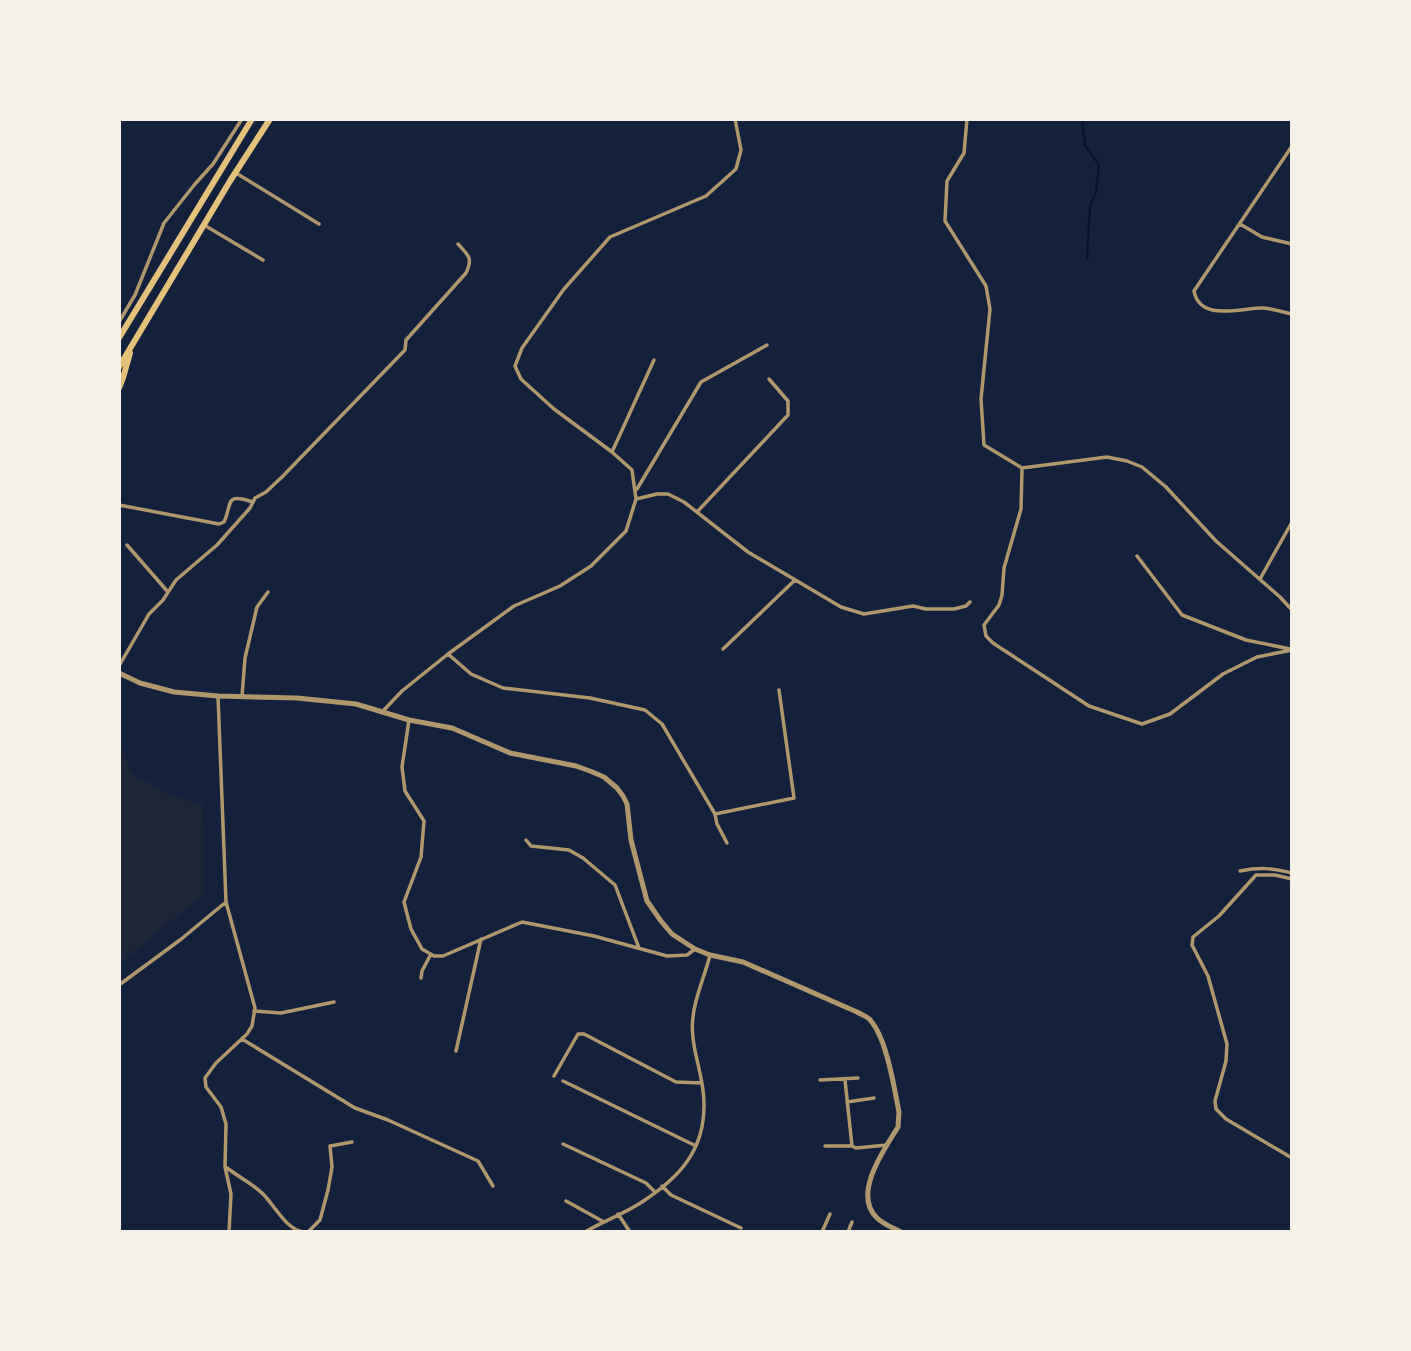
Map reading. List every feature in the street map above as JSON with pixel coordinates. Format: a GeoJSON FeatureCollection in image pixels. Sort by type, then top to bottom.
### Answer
{"type":"FeatureCollection","features":[{"type":"Feature","properties":{"kind":"main road"},"geometry":{"type":"LineString","coordinates":[[119,338],[252,119]]}},
{"type":"Feature","properties":{"kind":"main road"},"geometry":{"type":"LineString","coordinates":[[119,367],[270,119]]}},
{"type":"Feature","properties":{"kind":"main road"},"geometry":{"type":"LineString","coordinates":[[119,388],[132,345]]}},
{"type":"Feature","properties":{"kind":"street"},"geometry":{"type":"LineString","coordinates":[[119,322],[135,295],[164,223],[214,164],[242,119]]}},
{"type":"Feature","properties":{"kind":"street"},"geometry":{"type":"LineString","coordinates":[[382,712],[402,691],[448,654],[514,606],[560,586],[591,566],[626,531],[636,499],[632,470],[554,410],[521,379],[515,366],[522,348],[564,289],[610,237],[706,196],[736,169],[741,150],[735,119]]}},
{"type":"Feature","properties":{"kind":"street"},"geometry":{"type":"LineString","coordinates":[[967,119],[964,153],[947,181],[945,221],[986,286],[990,309],[981,399],[984,445],[1022,468],[1107,457],[1142,467],[1160,482],[1216,541],[1292,610]]}},
{"type":"Feature","properties":{"kind":"street"},"geometry":{"type":"LineString","coordinates":[[1292,146],[1194,291],[1202,305],[1217,311],[1264,308],[1292,314]]}},
{"type":"Feature","properties":{"kind":"street"},"geometry":{"type":"LineString","coordinates":[[236,173],[318,224]]}},
{"type":"Feature","properties":{"kind":"street"},"geometry":{"type":"LineString","coordinates":[[1240,223],[1262,237],[1292,244]]}},
{"type":"Feature","properties":{"kind":"street"},"geometry":{"type":"LineString","coordinates":[[204,225],[263,260]]}},
{"type":"Feature","properties":{"kind":"street"},"geometry":{"type":"LineString","coordinates":[[119,666],[149,614],[163,600],[176,580],[217,545],[250,508],[255,498],[282,477],[405,350],[406,340],[466,273],[470,263],[469,256],[458,244]]}},
{"type":"Feature","properties":{"kind":"street"},"geometry":{"type":"LineString","coordinates":[[636,491],[701,382],[767,345]]}},
{"type":"Feature","properties":{"kind":"street"},"geometry":{"type":"LineString","coordinates":[[612,452],[654,360]]}},
{"type":"Feature","properties":{"kind":"street"},"geometry":{"type":"LineString","coordinates":[[697,512],[788,415],[788,401],[769,379]]}},
{"type":"Feature","properties":{"kind":"street"},"geometry":{"type":"LineString","coordinates":[[1022,468],[1021,509],[1004,568],[1002,595],[999,605],[984,625],[990,641],[1089,706],[1142,724],[1170,714],[1223,674],[1257,657],[1292,650]]}},
{"type":"Feature","properties":{"kind":"street"},"geometry":{"type":"LineString","coordinates":[[636,499],[668,494],[684,502],[748,552],[841,607],[864,614],[913,606],[954,609],[970,603]]}},
{"type":"Feature","properties":{"kind":"street"},"geometry":{"type":"LineString","coordinates":[[119,505],[219,524],[224,522],[229,505],[235,498],[253,502]]}},
{"type":"Feature","properties":{"kind":"street"},"geometry":{"type":"LineString","coordinates":[[1260,579],[1292,522]]}},
{"type":"Feature","properties":{"kind":"street"},"geometry":{"type":"LineString","coordinates":[[127,545],[168,592]]}},
{"type":"Feature","properties":{"kind":"street"},"geometry":{"type":"LineString","coordinates":[[1137,556],[1182,615],[1246,640],[1292,650]]}},
{"type":"Feature","properties":{"kind":"street"},"geometry":{"type":"LineString","coordinates":[[723,649],[795,580]]}},
{"type":"Feature","properties":{"kind":"street"},"geometry":{"type":"LineString","coordinates":[[242,696],[245,658],[257,607],[268,592]]}},
{"type":"Feature","properties":{"kind":"street"},"geometry":{"type":"LineString","coordinates":[[448,654],[471,674],[503,688],[590,698],[645,710],[662,723],[715,814],[727,843]]}},
{"type":"Feature","properties":{"kind":"street"},"geometry":{"type":"LineString","coordinates":[[119,673],[140,683],[174,692],[297,698],[356,704],[409,720],[452,728],[510,753],[576,766],[604,777],[617,788],[627,804],[631,840],[648,901],[673,934],[710,955],[743,962],[868,1017],[884,1047],[899,1112],[898,1127],[869,1183],[868,1206],[876,1218],[901,1232]]}},
{"type":"Feature","properties":{"kind":"street"},"geometry":{"type":"LineString","coordinates":[[715,814],[794,798],[779,690]]}},
{"type":"Feature","properties":{"kind":"street"},"geometry":{"type":"LineString","coordinates":[[218,696],[226,902],[254,1011],[252,1026],[205,1078],[206,1087],[221,1107],[226,1124],[225,1167],[231,1194],[229,1232]]}},
{"type":"Feature","properties":{"kind":"street"},"geometry":{"type":"LineString","coordinates":[[409,720],[402,767],[405,791],[424,821],[421,857],[404,902],[411,929],[422,949],[434,956],[443,956],[522,922],[594,936],[667,956],[687,955],[695,948]]}},
{"type":"Feature","properties":{"kind":"street"},"geometry":{"type":"LineString","coordinates":[[526,840],[531,846],[565,849],[577,853],[615,885],[639,949]]}},
{"type":"Feature","properties":{"kind":"street"},"geometry":{"type":"LineString","coordinates":[[1240,871],[1260,867],[1292,873]]}},
{"type":"Feature","properties":{"kind":"street"},"geometry":{"type":"LineString","coordinates":[[1292,879],[1256,875],[1219,916],[1193,937],[1192,945],[1208,976],[1227,1044],[1226,1061],[1214,1101],[1216,1109],[1226,1119],[1292,1158]]}},
{"type":"Feature","properties":{"kind":"street"},"geometry":{"type":"LineString","coordinates":[[119,985],[226,902]]}},
{"type":"Feature","properties":{"kind":"street"},"geometry":{"type":"LineString","coordinates":[[456,1051],[481,939]]}},
{"type":"Feature","properties":{"kind":"street"},"geometry":{"type":"LineString","coordinates":[[421,978],[431,954]]}},
{"type":"Feature","properties":{"kind":"street"},"geometry":{"type":"LineString","coordinates":[[585,1232],[642,1202],[689,1162],[701,1134],[704,1103],[692,1034],[692,1019],[710,955]]}},
{"type":"Feature","properties":{"kind":"street"},"geometry":{"type":"LineString","coordinates":[[254,1011],[281,1013],[334,1002]]}},
{"type":"Feature","properties":{"kind":"street"},"geometry":{"type":"LineString","coordinates":[[554,1076],[578,1034],[583,1034],[676,1082],[702,1083]]}},
{"type":"Feature","properties":{"kind":"street"},"geometry":{"type":"LineString","coordinates":[[242,1039],[355,1108],[478,1161],[493,1186]]}},
{"type":"Feature","properties":{"kind":"street"},"geometry":{"type":"LineString","coordinates":[[820,1080],[858,1078]]}},
{"type":"Feature","properties":{"kind":"street"},"geometry":{"type":"LineString","coordinates":[[845,1080],[852,1146]]}},
{"type":"Feature","properties":{"kind":"street"},"geometry":{"type":"LineString","coordinates":[[563,1081],[696,1146]]}},
{"type":"Feature","properties":{"kind":"street"},"geometry":{"type":"LineString","coordinates":[[847,1102],[874,1098]]}},
{"type":"Feature","properties":{"kind":"street"},"geometry":{"type":"LineString","coordinates":[[225,1167],[262,1193],[297,1231],[306,1232],[320,1220],[332,1167],[330,1146],[352,1142]]}},
{"type":"Feature","properties":{"kind":"street"},"geometry":{"type":"LineString","coordinates":[[563,1144],[646,1183],[655,1192]]}},
{"type":"Feature","properties":{"kind":"street"},"geometry":{"type":"LineString","coordinates":[[825,1146],[887,1146]]}},
{"type":"Feature","properties":{"kind":"street"},"geometry":{"type":"LineString","coordinates":[[662,1186],[671,1195],[741,1228]]}},
{"type":"Feature","properties":{"kind":"street"},"geometry":{"type":"LineString","coordinates":[[566,1201],[604,1222]]}},
{"type":"Feature","properties":{"kind":"street"},"geometry":{"type":"LineString","coordinates":[[618,1214],[630,1232]]}},
{"type":"Feature","properties":{"kind":"street"},"geometry":{"type":"LineString","coordinates":[[822,1232],[830,1214]]}},
{"type":"Feature","properties":{"kind":"street"},"geometry":{"type":"LineString","coordinates":[[848,1232],[852,1222]]}},
{"type":"Feature","properties":{"kind":"shaded area"},"geometry":{"type":"Polygon","coordinates":[[[119,734],[131,773],[170,795],[203,805],[204,894],[119,964],[119,734]]]}},
{"type":"Feature","properties":{"kind":"waterway"},"geometry":{"type":"LineString","coordinates":[[1082,119],[1085,145],[1099,165],[1096,192],[1090,206],[1087,258]]}}]}
